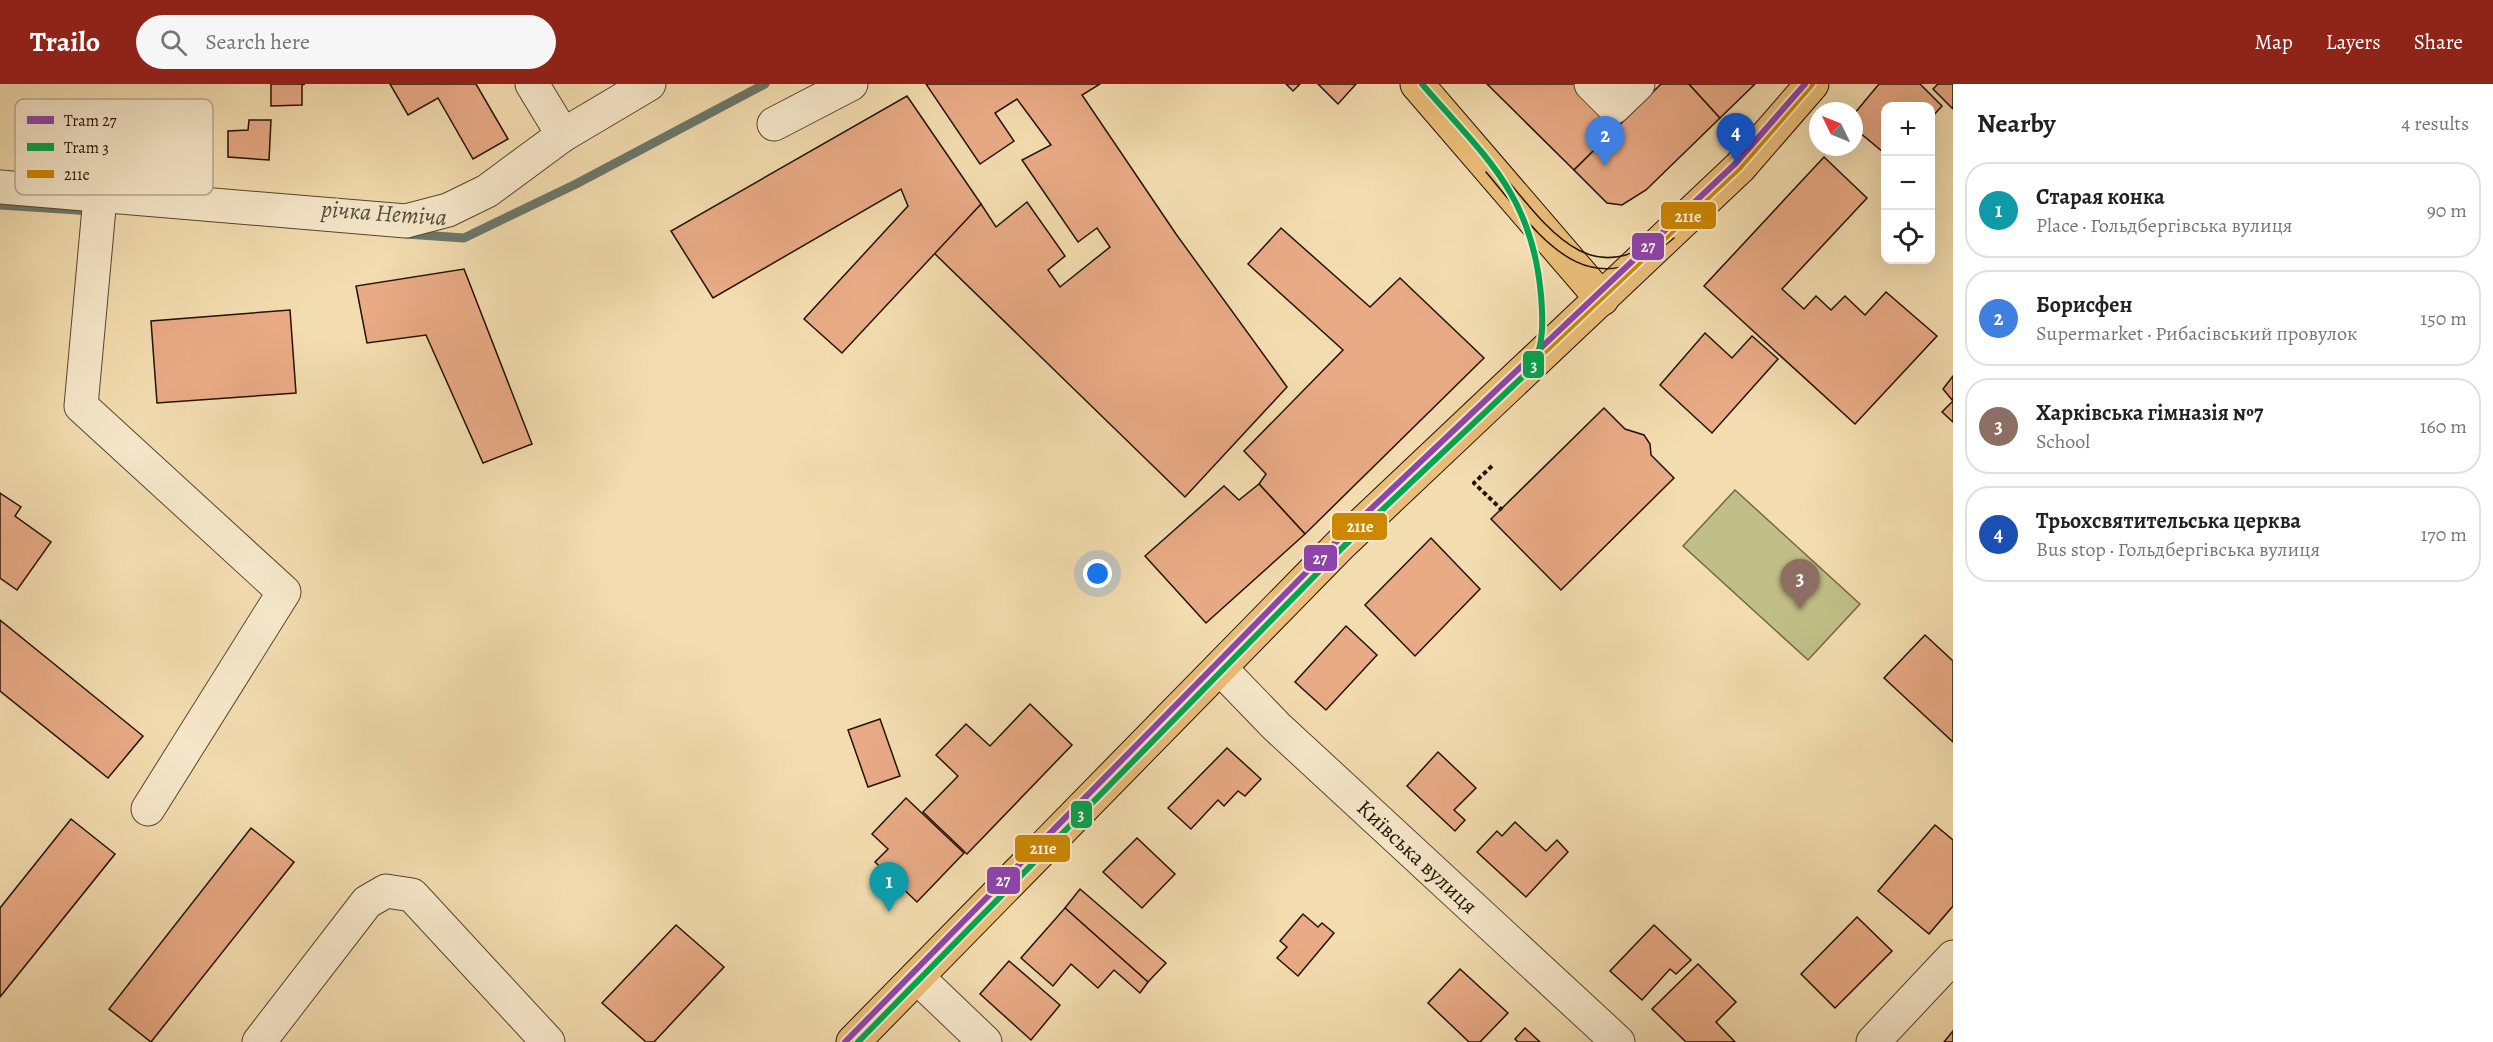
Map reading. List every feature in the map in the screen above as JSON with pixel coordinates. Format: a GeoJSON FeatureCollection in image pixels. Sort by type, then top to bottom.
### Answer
{"type":"FeatureCollection","features":[{"type":"Feature","properties":{"kind":"main road"},"geometry":{"type":"LineString","coordinates":[[853,1042],[1341,544],[1602,300],[1740,167],[1812,84]]}},
{"type":"Feature","properties":{"kind":"main road"},"geometry":{"type":"LineString","coordinates":[[1420,85],[1602,300]]}},
{"type":"Feature","properties":{"kind":"street"},"geometry":{"type":"LineString","coordinates":[[532,84],[563,135]]}},
{"type":"Feature","properties":{"kind":"street"},"geometry":{"type":"LineString","coordinates":[[78,195],[406,221],[448,210],[487,190],[563,135],[649,84]]}},
{"type":"Feature","properties":{"kind":"street"},"geometry":{"type":"LineString","coordinates":[[774,123],[851,84]]}},
{"type":"Feature","properties":{"kind":"street"},"geometry":{"type":"LineString","coordinates":[[1591,84],[1614,107],[1638,84]]}},
{"type":"Feature","properties":{"kind":"street"},"geometry":{"type":"LineString","coordinates":[[0,188],[15,189]]}},
{"type":"Feature","properties":{"kind":"street"},"geometry":{"type":"LineString","coordinates":[[100,197],[81,406],[284,592],[148,809]]}},
{"type":"Feature","properties":{"kind":"street","name":"Київська вулиця"},"geometry":{"type":"LineString","coordinates":[[1220,668],[1276,726],[1618,1042]]}},
{"type":"Feature","properties":{"kind":"street"},"geometry":{"type":"LineString","coordinates":[[259,1042],[367,902],[386,891],[412,895],[548,1042]]}},
{"type":"Feature","properties":{"kind":"street"},"geometry":{"type":"LineString","coordinates":[[1873,1042],[1953,957]]}},
{"type":"Feature","properties":{"kind":"street"},"geometry":{"type":"LineString","coordinates":[[917,977],[985,1042]]}},
{"type":"Feature","properties":{"kind":"path"},"geometry":{"type":"LineString","coordinates":[[1492,466],[1474,483],[1502,510]]}},
{"type":"Feature","properties":{"kind":"shaded area"},"geometry":{"type":"Polygon","coordinates":[[[1735,490],[1860,604],[1808,660],[1683,546],[1735,490]]]}},
{"type":"Feature","properties":{"kind":"building"},"geometry":{"type":"Polygon","coordinates":[[[271,84],[305,84],[302,85],[302,105],[271,106],[271,84]]]}},
{"type":"Feature","properties":{"kind":"building"},"geometry":{"type":"Polygon","coordinates":[[[390,84],[476,84],[508,139],[473,159],[438,98],[408,115],[390,84]]]}},
{"type":"Feature","properties":{"kind":"building"},"geometry":{"type":"Polygon","coordinates":[[[926,84],[1100,84],[1082,95],[1176,234],[1287,387],[1185,497],[934,253],[981,204],[996,227],[1027,202],[1065,256],[1048,270],[1060,287],[1110,247],[1097,228],[1078,242],[1022,160],[1051,145],[1017,99],[995,113],[1014,141],[980,164],[926,84]]]}},
{"type":"Feature","properties":{"kind":"building"},"geometry":{"type":"Polygon","coordinates":[[[1286,84],[1300,84],[1293,91],[1286,84]]]}},
{"type":"Feature","properties":{"kind":"building"},"geometry":{"type":"Polygon","coordinates":[[[1318,84],[1356,84],[1338,104],[1318,84]]]}},
{"type":"Feature","properties":{"kind":"building"},"geometry":{"type":"Polygon","coordinates":[[[1487,84],[1579,84],[1620,125],[1574,170],[1487,84]]]}},
{"type":"Feature","properties":{"kind":"building"},"geometry":{"type":"Polygon","coordinates":[[[1661,84],[1689,84],[1720,118],[1646,190],[1622,205],[1607,203],[1574,170],[1661,84]]]}},
{"type":"Feature","properties":{"kind":"building"},"geometry":{"type":"Polygon","coordinates":[[[1689,84],[1755,84],[1720,118],[1689,84]]]}},
{"type":"Feature","properties":{"kind":"building"},"geometry":{"type":"Polygon","coordinates":[[[1879,84],[1920,84],[1942,106],[1935,114],[1935,102],[1881,102],[1881,150],[1863,135],[1863,103],[1879,84]]]}},
{"type":"Feature","properties":{"kind":"building"},"geometry":{"type":"Polygon","coordinates":[[[1938,84],[1953,84],[1953,109],[1933,89],[1938,84]]]}},
{"type":"Feature","properties":{"kind":"building"},"geometry":{"type":"Polygon","coordinates":[[[907,96],[981,204],[842,353],[804,319],[908,206],[901,189],[713,298],[671,231],[907,96]]]}},
{"type":"Feature","properties":{"kind":"building"},"geometry":{"type":"Polygon","coordinates":[[[249,120],[271,120],[269,160],[228,157],[228,131],[248,130],[249,120]]]}},
{"type":"Feature","properties":{"kind":"building"},"geometry":{"type":"Polygon","coordinates":[[[1824,157],[1867,198],[1782,289],[1804,309],[1816,296],[1831,310],[1845,296],[1865,315],[1886,292],[1937,336],[1855,424],[1704,286],[1824,157]]]}},
{"type":"Feature","properties":{"kind":"building"},"geometry":{"type":"Polygon","coordinates":[[[1281,228],[1370,307],[1400,278],[1484,358],[1305,534],[1259,484],[1266,474],[1244,451],[1343,350],[1248,264],[1281,228]]]}},
{"type":"Feature","properties":{"kind":"building"},"geometry":{"type":"Polygon","coordinates":[[[464,269],[532,444],[483,463],[426,335],[367,343],[356,286],[464,269]]]}},
{"type":"Feature","properties":{"kind":"building"},"geometry":{"type":"Polygon","coordinates":[[[290,310],[296,393],[157,403],[151,321],[290,310]]]}},
{"type":"Feature","properties":{"kind":"building"},"geometry":{"type":"Polygon","coordinates":[[[1705,333],[1732,358],[1752,336],[1778,359],[1712,433],[1660,385],[1705,333]]]}},
{"type":"Feature","properties":{"kind":"building"},"geometry":{"type":"Polygon","coordinates":[[[1953,376],[1953,401],[1943,389],[1953,376]]]}},
{"type":"Feature","properties":{"kind":"building"},"geometry":{"type":"Polygon","coordinates":[[[1953,401],[1953,422],[1942,412],[1953,401]]]}},
{"type":"Feature","properties":{"kind":"building"},"geometry":{"type":"Polygon","coordinates":[[[1604,408],[1625,429],[1644,435],[1650,444],[1651,455],[1674,478],[1561,590],[1491,519],[1604,408]]]}},
{"type":"Feature","properties":{"kind":"building"},"geometry":{"type":"Polygon","coordinates":[[[1259,484],[1305,534],[1206,623],[1145,556],[1224,486],[1239,500],[1259,484]]]}},
{"type":"Feature","properties":{"kind":"building"},"geometry":{"type":"Polygon","coordinates":[[[0,493],[21,507],[15,516],[51,542],[17,590],[0,578],[0,493]]]}},
{"type":"Feature","properties":{"kind":"building"},"geometry":{"type":"Polygon","coordinates":[[[1431,538],[1480,589],[1415,656],[1365,605],[1431,538]]]}},
{"type":"Feature","properties":{"kind":"building"},"geometry":{"type":"Polygon","coordinates":[[[0,620],[143,736],[108,778],[0,691],[0,620]]]}},
{"type":"Feature","properties":{"kind":"building"},"geometry":{"type":"Polygon","coordinates":[[[1346,626],[1377,655],[1326,710],[1295,682],[1346,626]]]}},
{"type":"Feature","properties":{"kind":"building"},"geometry":{"type":"Polygon","coordinates":[[[1925,635],[1953,661],[1953,742],[1884,678],[1925,635]]]}},
{"type":"Feature","properties":{"kind":"building"},"geometry":{"type":"Polygon","coordinates":[[[1030,704],[1072,745],[967,854],[923,812],[958,776],[936,755],[966,724],[990,746],[1030,704]]]}},
{"type":"Feature","properties":{"kind":"building"},"geometry":{"type":"Polygon","coordinates":[[[880,719],[900,776],[868,787],[848,730],[880,719]]]}},
{"type":"Feature","properties":{"kind":"building"},"geometry":{"type":"Polygon","coordinates":[[[1227,748],[1261,779],[1245,796],[1238,791],[1224,806],[1218,800],[1191,829],[1168,808],[1227,748]]]}},
{"type":"Feature","properties":{"kind":"building"},"geometry":{"type":"Polygon","coordinates":[[[1438,752],[1476,788],[1454,810],[1465,820],[1455,831],[1407,786],[1438,752]]]}},
{"type":"Feature","properties":{"kind":"building"},"geometry":{"type":"Polygon","coordinates":[[[906,798],[964,853],[917,902],[875,862],[888,849],[872,834],[906,798]]]}},
{"type":"Feature","properties":{"kind":"building"},"geometry":{"type":"Polygon","coordinates":[[[71,819],[115,854],[0,997],[0,908],[71,819]]]}},
{"type":"Feature","properties":{"kind":"building"},"geometry":{"type":"Polygon","coordinates":[[[1515,822],[1546,851],[1557,840],[1568,852],[1526,897],[1477,852],[1497,831],[1502,836],[1515,822]]]}},
{"type":"Feature","properties":{"kind":"building"},"geometry":{"type":"Polygon","coordinates":[[[1935,825],[1953,840],[1953,906],[1929,934],[1878,891],[1935,825]]]}},
{"type":"Feature","properties":{"kind":"building"},"geometry":{"type":"Polygon","coordinates":[[[251,828],[294,862],[151,1042],[109,1009],[251,828]]]}},
{"type":"Feature","properties":{"kind":"building"},"geometry":{"type":"Polygon","coordinates":[[[1137,838],[1175,874],[1142,908],[1103,872],[1137,838]]]}},
{"type":"Feature","properties":{"kind":"building"},"geometry":{"type":"Polygon","coordinates":[[[1080,889],[1166,963],[1148,982],[1065,908],[1080,889]]]}},
{"type":"Feature","properties":{"kind":"building"},"geometry":{"type":"Polygon","coordinates":[[[1065,908],[1148,982],[1140,993],[1114,970],[1098,988],[1071,964],[1053,986],[1021,958],[1065,908]]]}},
{"type":"Feature","properties":{"kind":"building"},"geometry":{"type":"Polygon","coordinates":[[[1303,914],[1318,927],[1322,923],[1334,933],[1298,976],[1277,958],[1287,947],[1280,941],[1303,914]]]}},
{"type":"Feature","properties":{"kind":"building"},"geometry":{"type":"Polygon","coordinates":[[[1857,917],[1892,951],[1835,1008],[1801,974],[1857,917]]]}},
{"type":"Feature","properties":{"kind":"building"},"geometry":{"type":"Polygon","coordinates":[[[676,925],[724,967],[654,1042],[646,1042],[602,1003],[676,925]]]}},
{"type":"Feature","properties":{"kind":"building"},"geometry":{"type":"Polygon","coordinates":[[[1654,925],[1691,960],[1676,974],[1670,969],[1642,1000],[1610,971],[1654,925]]]}},
{"type":"Feature","properties":{"kind":"building"},"geometry":{"type":"Polygon","coordinates":[[[1009,961],[1060,1005],[1031,1040],[980,994],[1009,961]]]}},
{"type":"Feature","properties":{"kind":"building"},"geometry":{"type":"Polygon","coordinates":[[[1698,964],[1736,1002],[1716,1022],[1735,1042],[1686,1042],[1652,1009],[1698,964]]]}},
{"type":"Feature","properties":{"kind":"building"},"geometry":{"type":"Polygon","coordinates":[[[1460,969],[1508,1013],[1480,1042],[1469,1042],[1428,1003],[1460,969]]]}},
{"type":"Feature","properties":{"kind":"building"},"geometry":{"type":"Polygon","coordinates":[[[1525,1028],[1540,1042],[1518,1042],[1515,1039],[1525,1028]]]}},
{"type":"Feature","properties":{"kind":"building"},"geometry":{"type":"Polygon","coordinates":[[[1953,1031],[1953,1042],[1944,1042],[1953,1031]]]}},
{"type":"Feature","properties":{"kind":"waterway","name":"річка Нетіча"},"geometry":{"type":"LineString","coordinates":[[406,234],[464,238],[576,184],[765,84]]}},
{"type":"Feature","properties":{"kind":"waterway","name":"річка Нетіча"},"geometry":{"type":"LineString","coordinates":[[0,205],[93,211]]}},
{"type":"Feature","properties":{"kind":"tram line","name":"3"},"geometry":{"type":"LineString","coordinates":[[858,1042],[1343,547],[1533,367],[1541,341],[1542,314],[1536,260],[1527,229],[1516,202],[1501,178],[1485,156],[1422,84]]}},
{"type":"Feature","properties":{"kind":"tram line","name":"27"},"geometry":{"type":"LineString","coordinates":[[845,1042],[1337,541],[1736,163],[1805,84]]}},
{"type":"Feature","properties":{"kind":"tram line"},"geometry":{"type":"LineString","coordinates":[[1495,165],[1550,228],[1570,245],[1591,255],[1614,258],[1639,250],[1666,230]]}},
{"type":"Feature","properties":{"kind":"tram line"},"geometry":{"type":"LineString","coordinates":[[1486,172],[1546,241],[1568,257],[1590,267],[1615,268],[1643,259],[1674,238]]}},
{"type":"Feature","properties":{"kind":"transit line","name":"211е"},"geometry":{"type":"LineString","coordinates":[[853,1042],[1341,544],[1740,167],[1812,84]]}},
{"type":"Feature","properties":{"kind":"place","name":"Трьохсвятительська церква"},"geometry":{"type":"Point","coordinates":[1736,163]}},
{"type":"Feature","properties":{"kind":"place","name":"Борисфен"},"geometry":{"type":"Point","coordinates":[1605,166]}},
{"type":"Feature","properties":{"kind":"place","name":"Харківська гімназія №7"},"geometry":{"type":"Point","coordinates":[1800,609]}},
{"type":"Feature","properties":{"kind":"place","name":"Старая конка"},"geometry":{"type":"Point","coordinates":[889,912]}}]}
